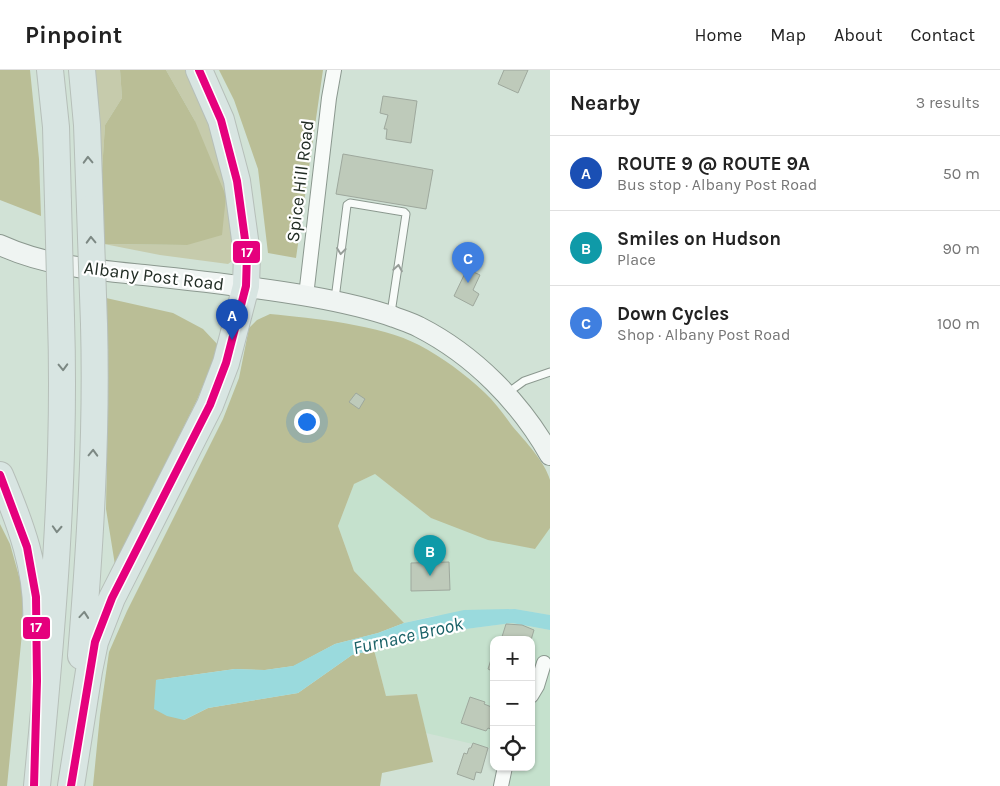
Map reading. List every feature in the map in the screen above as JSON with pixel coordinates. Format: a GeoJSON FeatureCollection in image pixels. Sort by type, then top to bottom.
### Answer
{"type":"FeatureCollection","features":[{"type":"Feature","properties":{"kind":"highway"},"geometry":{"type":"LineString","coordinates":[[35,786],[57,534],[63,385],[56,128],[50,70]]}},
{"type":"Feature","properties":{"kind":"highway"},"geometry":{"type":"LineString","coordinates":[[70,786],[91,516],[96,386],[87,125],[82,70]]}},
{"type":"Feature","properties":{"kind":"highway"},"geometry":{"type":"LineString","coordinates":[[70,786],[89,671],[98,635],[112,598],[210,405],[226,363],[246,286],[247,254],[235,170],[220,120],[199,70]]}},
{"type":"Feature","properties":{"kind":"highway"},"geometry":{"type":"LineString","coordinates":[[0,475],[26,547],[36,597],[35,786]]}},
{"type":"Feature","properties":{"kind":"main road","name":"Albany Post Road"},"geometry":{"type":"LineString","coordinates":[[0,245],[32,258],[67,266],[246,286],[335,301],[369,308],[418,326],[448,344],[483,371],[506,394],[548,447]]}},
{"type":"Feature","properties":{"kind":"street","name":"Spice Hill Road"},"geometry":{"type":"LineString","coordinates":[[306,296],[329,98],[334,70]]}},
{"type":"Feature","properties":{"kind":"street"},"geometry":{"type":"LineString","coordinates":[[535,689],[544,663]]}},
{"type":"Feature","properties":{"kind":"street"},"geometry":{"type":"LineString","coordinates":[[501,786],[504,771]]}},
{"type":"Feature","properties":{"kind":"lane"},"geometry":{"type":"LineString","coordinates":[[335,301],[347,205],[350,202],[404,212],[406,214],[390,316]]}},
{"type":"Feature","properties":{"kind":"lane"},"geometry":{"type":"LineString","coordinates":[[506,394],[524,381],[550,372]]}},
{"type":"Feature","properties":{"kind":"shaded area"},"geometry":{"type":"Polygon","coordinates":[[[0,70],[30,70],[39,159],[41,216],[0,200],[0,70]]]}},
{"type":"Feature","properties":{"kind":"shaded area"},"geometry":{"type":"Polygon","coordinates":[[[95,70],[120,70],[122,98],[105,125],[102,171],[95,70]]]}},
{"type":"Feature","properties":{"kind":"shaded area"},"geometry":{"type":"Polygon","coordinates":[[[120,70],[166,70],[195,121],[226,196],[222,235],[187,245],[104,244],[102,171],[105,125],[122,98],[120,70]]]}},
{"type":"Feature","properties":{"kind":"shaded area"},"geometry":{"type":"Polygon","coordinates":[[[166,70],[190,70],[222,146],[236,250],[232,261],[228,264],[160,255],[104,244],[187,245],[195,121],[166,70]]]}},
{"type":"Feature","properties":{"kind":"shaded area"},"geometry":{"type":"Polygon","coordinates":[[[219,70],[323,70],[296,258],[268,253],[258,169],[234,100],[219,70]]]}},
{"type":"Feature","properties":{"kind":"shaded area"},"geometry":{"type":"Polygon","coordinates":[[[106,298],[173,313],[203,329],[219,346],[197,400],[115,565],[106,509],[108,391],[106,298]]]}},
{"type":"Feature","properties":{"kind":"shaded area"},"geometry":{"type":"Polygon","coordinates":[[[270,314],[366,327],[386,332],[419,345],[461,372],[492,400],[544,466],[550,480],[550,528],[535,549],[488,540],[431,518],[375,474],[354,484],[338,526],[354,571],[404,623],[378,633],[335,644],[294,666],[265,670],[235,669],[156,680],[184,720],[208,708],[298,693],[352,655],[374,650],[386,696],[417,694],[433,762],[382,773],[380,786],[93,786],[109,652],[127,611],[223,419],[239,378],[249,328],[257,320],[270,314]]]}},
{"type":"Feature","properties":{"kind":"shaded area"},"geometry":{"type":"Polygon","coordinates":[[[375,474],[431,518],[534,549],[550,528],[550,615],[515,609],[433,616],[404,623],[354,571],[338,526],[354,484],[375,474]]]}},
{"type":"Feature","properties":{"kind":"shaded area"},"geometry":{"type":"Polygon","coordinates":[[[0,524],[10,544],[22,587],[23,623],[7,786],[0,786],[0,524]]]}},
{"type":"Feature","properties":{"kind":"shaded area"},"geometry":{"type":"Polygon","coordinates":[[[512,623],[550,630],[550,786],[510,786],[513,771],[535,771],[535,636],[490,636],[490,748],[426,733],[417,694],[386,696],[374,650],[458,630],[512,623]]]}},
{"type":"Feature","properties":{"kind":"water","name":"Furnace Brook"},"geometry":{"type":"Polygon","coordinates":[[[515,609],[550,615],[550,630],[512,623],[458,630],[352,655],[298,693],[208,708],[184,720],[167,716],[154,709],[156,680],[235,669],[265,670],[293,666],[335,644],[378,633],[404,623],[464,610],[515,609]]]}},
{"type":"Feature","properties":{"kind":"building"},"geometry":{"type":"Polygon","coordinates":[[[504,70],[528,70],[518,93],[498,84],[504,70]]]}},
{"type":"Feature","properties":{"kind":"building"},"geometry":{"type":"Polygon","coordinates":[[[383,96],[417,101],[411,143],[386,139],[387,129],[384,129],[388,115],[380,113],[383,96]]]}},
{"type":"Feature","properties":{"kind":"building"},"geometry":{"type":"Polygon","coordinates":[[[343,154],[433,170],[426,209],[336,194],[343,154]]]}},
{"type":"Feature","properties":{"kind":"building"},"geometry":{"type":"Polygon","coordinates":[[[467,269],[480,275],[473,290],[479,294],[473,306],[454,296],[467,269]]]}},
{"type":"Feature","properties":{"kind":"building"},"geometry":{"type":"Polygon","coordinates":[[[356,393],[365,399],[359,409],[349,402],[356,393]]]}},
{"type":"Feature","properties":{"kind":"building"},"geometry":{"type":"Polygon","coordinates":[[[449,562],[450,590],[411,591],[411,563],[449,562]]]}},
{"type":"Feature","properties":{"kind":"building"},"geometry":{"type":"Polygon","coordinates":[[[506,624],[522,625],[534,630],[532,636],[502,636],[506,624]]]}},
{"type":"Feature","properties":{"kind":"building"},"geometry":{"type":"Polygon","coordinates":[[[470,697],[485,702],[484,704],[490,706],[490,729],[488,728],[486,731],[461,723],[470,697]]]}},
{"type":"Feature","properties":{"kind":"building"},"geometry":{"type":"Polygon","coordinates":[[[473,743],[488,748],[481,773],[476,772],[474,780],[457,774],[464,753],[467,754],[473,743]]]}},
{"type":"Feature","properties":{"kind":"transit line","name":"17"},"geometry":{"type":"LineString","coordinates":[[71,786],[95,642],[112,598],[210,405],[226,363],[246,286],[247,254],[237,181],[221,120],[199,70]]}},
{"type":"Feature","properties":{"kind":"transit line","name":"17"},"geometry":{"type":"LineString","coordinates":[[0,475],[27,547],[36,597],[37,681],[34,786]]}},
{"type":"Feature","properties":{"kind":"place","name":"Down Cycles"},"geometry":{"type":"Point","coordinates":[468,283]}},
{"type":"Feature","properties":{"kind":"place","name":"ROUTE 9 @ ROUTE 9A"},"geometry":{"type":"Point","coordinates":[232,340]}},
{"type":"Feature","properties":{"kind":"place","name":"Smiles on Hudson"},"geometry":{"type":"Point","coordinates":[430,576]}}]}
